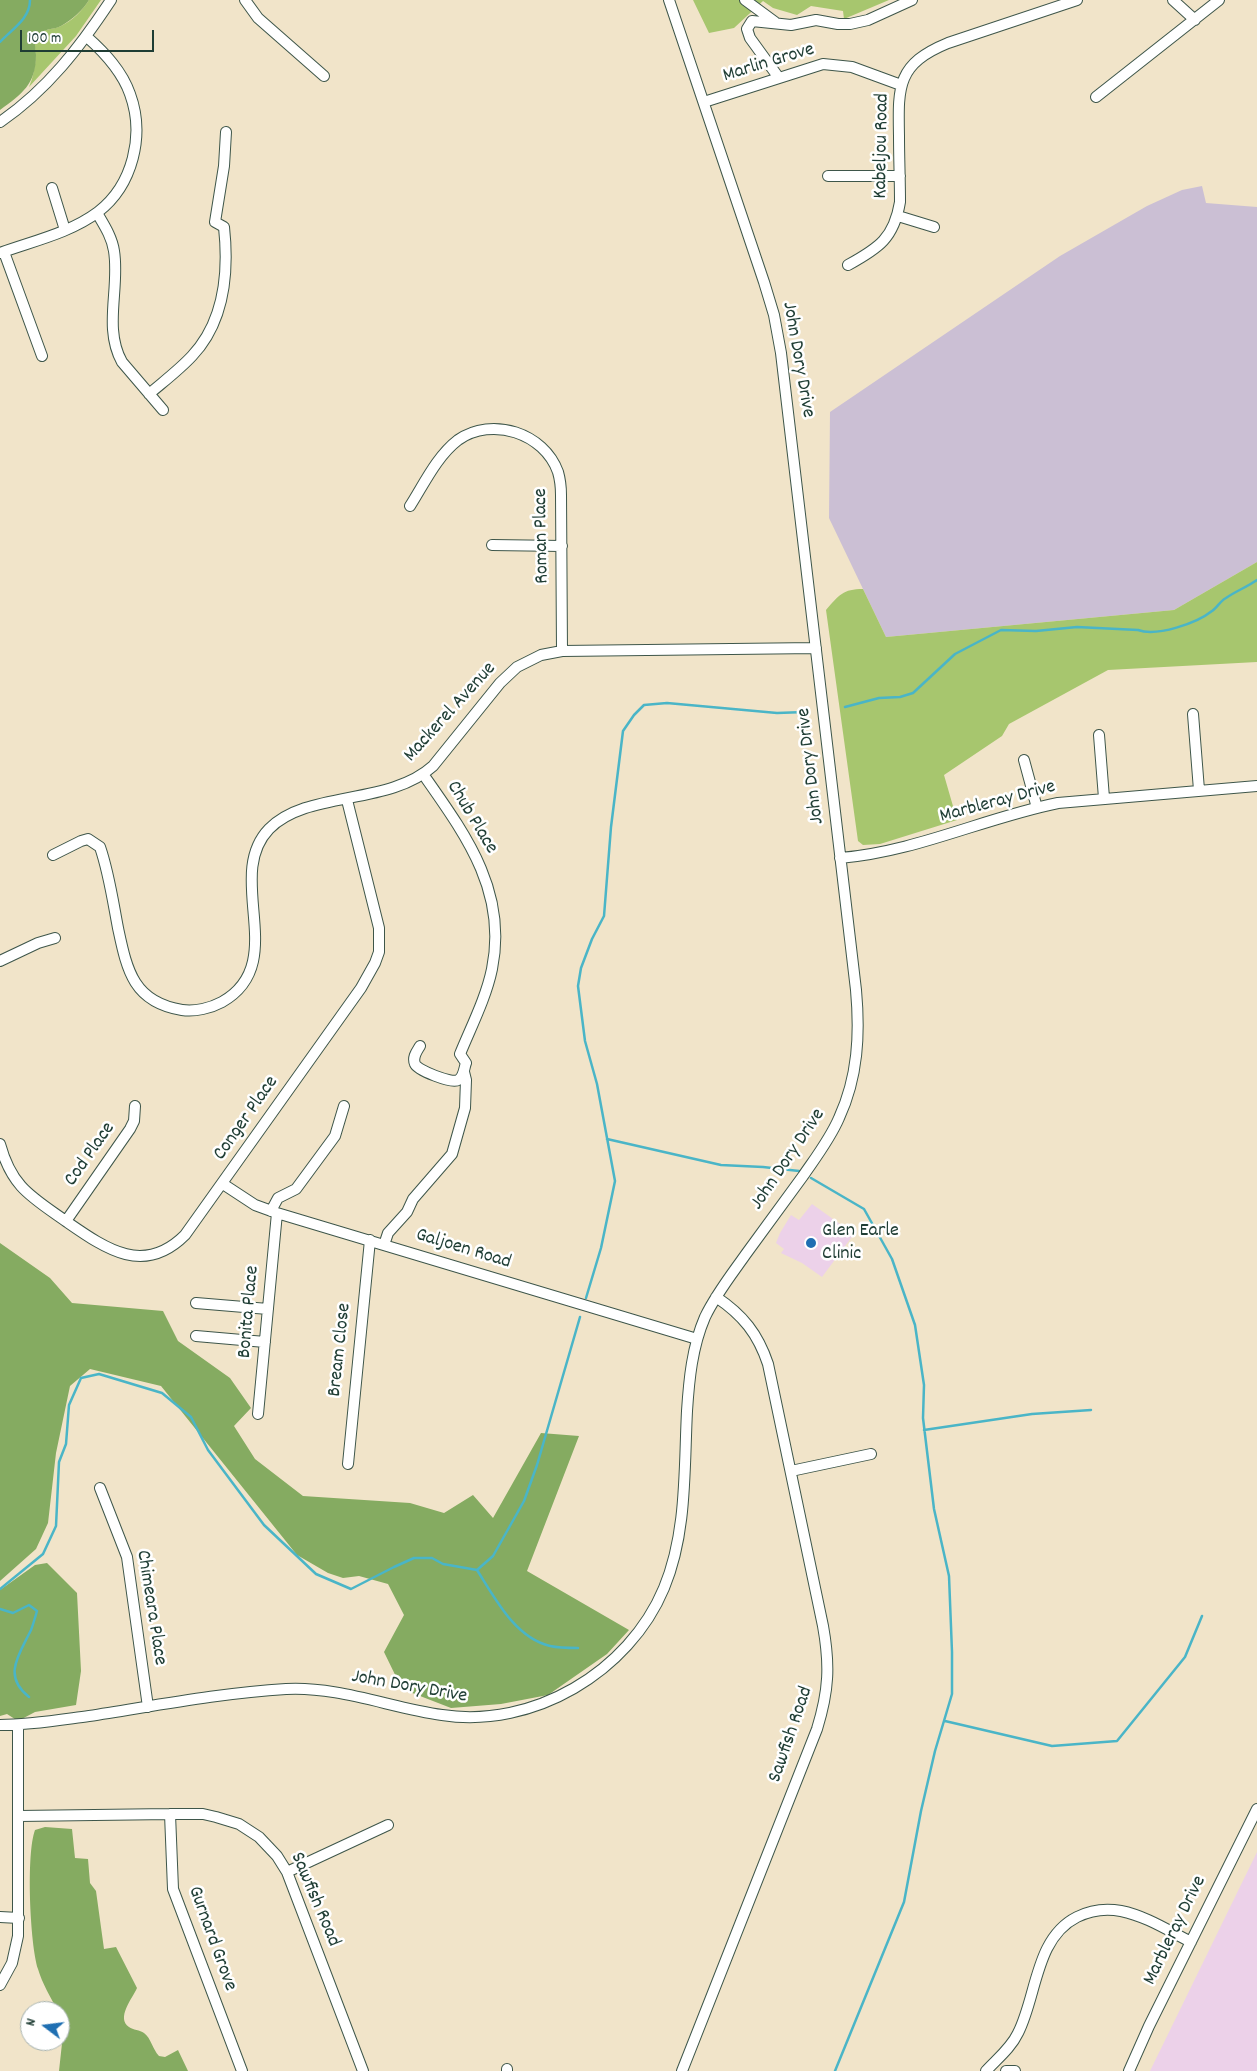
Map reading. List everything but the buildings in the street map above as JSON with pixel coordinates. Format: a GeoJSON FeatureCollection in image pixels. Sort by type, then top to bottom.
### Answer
{"type":"FeatureCollection","features":[{"type":"Feature","properties":{"kind":"street"},"geometry":{"type":"LineString","coordinates":[[0,122],[36,93],[61,68],[87,37],[111,0]]}},
{"type":"Feature","properties":{"kind":"street"},"geometry":{"type":"LineString","coordinates":[[245,0],[258,18],[324,76]]}},
{"type":"Feature","properties":{"kind":"street","name":"John Dory Drive"},"geometry":{"type":"LineString","coordinates":[[0,1725],[18,1725],[266,1690],[301,1688],[446,1716],[484,1717],[512,1712],[543,1703],[564,1694],[592,1677],[617,1656],[645,1622],[662,1594],[677,1548],[681,1519],[689,1388],[697,1339],[716,1297],[821,1150],[838,1121],[848,1093],[857,1053],[858,1020],[786,386],[776,327],[764,282],[669,0]]}},
{"type":"Feature","properties":{"kind":"street"},"geometry":{"type":"LineString","coordinates":[[745,0],[776,23]]}},
{"type":"Feature","properties":{"kind":"street"},"geometry":{"type":"LineString","coordinates":[[778,78],[750,38],[747,29],[752,21],[791,25],[816,20],[838,24],[858,23],[912,0]]}},
{"type":"Feature","properties":{"kind":"street","name":"Kabeljou Road"},"geometry":{"type":"LineString","coordinates":[[848,265],[872,252],[882,244],[898,216],[900,176],[898,101],[901,84],[913,66],[932,50],[1077,0]]}},
{"type":"Feature","properties":{"kind":"street"},"geometry":{"type":"LineString","coordinates":[[1173,0],[1195,20]]}},
{"type":"Feature","properties":{"kind":"street"},"geometry":{"type":"LineString","coordinates":[[1096,97],[1219,0]]}},
{"type":"Feature","properties":{"kind":"street"},"geometry":{"type":"LineString","coordinates":[[42,356],[2,252],[65,230],[97,213],[116,192],[127,174],[135,149],[136,119],[130,93],[114,64],[87,37]]}},
{"type":"Feature","properties":{"kind":"street","name":"Marlin Grove"},"geometry":{"type":"LineString","coordinates":[[704,102],[819,65],[832,64],[861,69],[901,84]]}},
{"type":"Feature","properties":{"kind":"street"},"geometry":{"type":"LineString","coordinates":[[149,394],[196,352],[212,327],[222,301],[226,271],[226,244],[224,227],[215,223],[215,217],[224,166],[226,132]]}},
{"type":"Feature","properties":{"kind":"street"},"geometry":{"type":"LineString","coordinates":[[828,176],[900,176]]}},
{"type":"Feature","properties":{"kind":"street"},"geometry":{"type":"LineString","coordinates":[[52,188],[65,230]]}},
{"type":"Feature","properties":{"kind":"street"},"geometry":{"type":"LineString","coordinates":[[97,213],[110,237],[114,253],[115,287],[112,319],[117,353],[122,362],[162,410]]}},
{"type":"Feature","properties":{"kind":"street"},"geometry":{"type":"LineString","coordinates":[[898,216],[934,227]]}},
{"type":"Feature","properties":{"kind":"street","name":"Roman Place"},"geometry":{"type":"LineString","coordinates":[[410,506],[440,459],[458,441],[478,431],[491,429],[508,430],[526,436],[536,443],[552,460],[558,471],[562,495],[562,651]]}},
{"type":"Feature","properties":{"kind":"street"},"geometry":{"type":"LineString","coordinates":[[492,545],[562,546]]}},
{"type":"Feature","properties":{"kind":"street","name":"Mackerel Avenue"},"geometry":{"type":"LineString","coordinates":[[54,855],[88,839],[94,841],[100,847],[126,965],[136,984],[146,995],[165,1006],[186,1011],[198,1010],[220,1003],[236,991],[248,976],[253,962],[255,930],[252,869],[257,847],[264,835],[289,814],[408,783],[423,774],[432,766],[508,675],[529,659],[562,651],[816,648]]}},
{"type":"Feature","properties":{"kind":"street"},"geometry":{"type":"LineString","coordinates":[[1193,714],[1199,790]]}},
{"type":"Feature","properties":{"kind":"street"},"geometry":{"type":"LineString","coordinates":[[1099,735],[1104,798]]}},
{"type":"Feature","properties":{"kind":"street"},"geometry":{"type":"LineString","coordinates":[[1024,760],[1037,808]]}},
{"type":"Feature","properties":{"kind":"street","name":"Chub Place"},"geometry":{"type":"LineString","coordinates":[[423,774],[474,851],[490,892],[495,934],[492,968],[488,986],[460,1054],[466,1063],[464,1072]]}},
{"type":"Feature","properties":{"kind":"street","name":"Marbleray Drive"},"geometry":{"type":"LineString","coordinates":[[840,858],[871,855],[899,849],[1037,808],[1104,798],[1257,786]]}},
{"type":"Feature","properties":{"kind":"street","name":"Conger Place"},"geometry":{"type":"LineString","coordinates":[[0,1144],[8,1169],[17,1183],[66,1221],[98,1243],[118,1253],[140,1256],[153,1254],[170,1247],[185,1235],[362,988],[375,963],[379,952],[379,928],[347,800]]}},
{"type":"Feature","properties":{"kind":"street"},"geometry":{"type":"LineString","coordinates":[[0,961],[38,943],[55,938]]}},
{"type":"Feature","properties":{"kind":"street"},"geometry":{"type":"LineString","coordinates":[[420,1046],[415,1052],[414,1061],[416,1066],[429,1074],[453,1082],[460,1079],[464,1072]]}},
{"type":"Feature","properties":{"kind":"street"},"geometry":{"type":"LineString","coordinates":[[384,1245],[388,1233],[407,1212],[413,1199],[452,1154],[464,1108],[466,1080],[464,1072]]}},
{"type":"Feature","properties":{"kind":"street","name":"Cod Place"},"geometry":{"type":"LineString","coordinates":[[66,1221],[130,1130],[134,1121],[135,1106]]}},
{"type":"Feature","properties":{"kind":"street"},"geometry":{"type":"LineString","coordinates":[[274,1212],[278,1198],[296,1189],[335,1136],[344,1106]]}},
{"type":"Feature","properties":{"kind":"street","name":"Galjoen Road"},"geometry":{"type":"LineString","coordinates":[[223,1184],[255,1205],[274,1212],[697,1339]]}},
{"type":"Feature","properties":{"kind":"street","name":"Bonita Place"},"geometry":{"type":"LineString","coordinates":[[258,1414],[268,1309],[274,1212]]}},
{"type":"Feature","properties":{"kind":"street","name":"Bream Close"},"geometry":{"type":"LineString","coordinates":[[348,1464],[370,1240]]}},
{"type":"Feature","properties":{"kind":"street","name":"Sawfish Road"},"geometry":{"type":"LineString","coordinates":[[682,2071],[817,1729],[827,1692],[828,1657],[823,1626],[768,1364],[763,1348],[749,1325],[740,1314],[716,1297]]}},
{"type":"Feature","properties":{"kind":"street"},"geometry":{"type":"LineString","coordinates":[[196,1303],[268,1309]]}},
{"type":"Feature","properties":{"kind":"street"},"geometry":{"type":"LineString","coordinates":[[196,1336],[265,1342]]}},
{"type":"Feature","properties":{"kind":"street"},"geometry":{"type":"LineString","coordinates":[[790,1470],[871,1454]]}},
{"type":"Feature","properties":{"kind":"street","name":"Chimeara Place"},"geometry":{"type":"LineString","coordinates":[[100,1488],[127,1556],[148,1707]]}},
{"type":"Feature","properties":{"kind":"street"},"geometry":{"type":"LineString","coordinates":[[0,1985],[12,1963],[19,1918],[18,1725]]}},
{"type":"Feature","properties":{"kind":"street","name":"Marbleray Drive"},"geometry":{"type":"LineString","coordinates":[[1129,2071],[1149,2026],[1257,1808]]}},
{"type":"Feature","properties":{"kind":"street","name":"Gurnard Grove"},"geometry":{"type":"LineString","coordinates":[[170,1814],[173,1889],[242,2071]]}},
{"type":"Feature","properties":{"kind":"street","name":"Sawfish Road"},"geometry":{"type":"LineString","coordinates":[[19,1816],[202,1814],[239,1824],[269,1846],[287,1872],[363,2071]]}},
{"type":"Feature","properties":{"kind":"street"},"geometry":{"type":"LineString","coordinates":[[287,1872],[388,1825]]}},
{"type":"Feature","properties":{"kind":"street"},"geometry":{"type":"LineString","coordinates":[[986,2071],[1012,2044],[1018,2034],[1048,1947],[1058,1931],[1073,1919],[1084,1913],[1100,1910],[1122,1911],[1134,1914],[1191,1942]]}},
{"type":"Feature","properties":{"kind":"street"},"geometry":{"type":"LineString","coordinates":[[0,1917],[19,1918]]}},
{"type":"Feature","properties":{"kind":"street"},"geometry":{"type":"LineString","coordinates":[[1006,2071],[1015,2071]]}},
{"type":"Feature","properties":{"kind":"shaded area"},"geometry":{"type":"Polygon","coordinates":[[[1202,186],[1206,203],[1257,207],[1257,562],[1174,610],[886,637],[829,518],[830,412],[1060,256],[1147,206],[1182,190],[1202,186]]]}},
{"type":"Feature","properties":{"kind":"shaded area"},"geometry":{"type":"Polygon","coordinates":[[[812,1204],[854,1234],[822,1277],[802,1263],[781,1253],[784,1249],[776,1243],[791,1215],[799,1220],[812,1204]]]}},
{"type":"Feature","properties":{"kind":"shaded area"},"geometry":{"type":"Polygon","coordinates":[[[1257,1852],[1257,2071],[1150,2071],[1257,1852]]]}},
{"type":"Feature","properties":{"kind":"green space"},"geometry":{"type":"Polygon","coordinates":[[[0,0],[89,0],[69,21],[39,33],[35,43],[35,65],[30,81],[15,99],[0,110],[0,0]]]}},
{"type":"Feature","properties":{"kind":"green space"},"geometry":{"type":"Polygon","coordinates":[[[89,0],[101,0],[76,36],[29,87],[33,76],[36,56],[35,42],[38,34],[65,24],[89,0]]]}},
{"type":"Feature","properties":{"kind":"green space"},"geometry":{"type":"Polygon","coordinates":[[[693,0],[889,0],[844,19],[843,11],[811,6],[797,15],[773,8],[763,1],[734,28],[709,33],[693,0]]]}},
{"type":"Feature","properties":{"kind":"green space"},"geometry":{"type":"Polygon","coordinates":[[[1257,562],[1257,662],[1108,670],[1009,724],[1002,736],[944,775],[957,820],[880,844],[863,845],[858,841],[826,610],[842,594],[851,590],[863,589],[886,637],[1174,610],[1257,562]]]}},
{"type":"Feature","properties":{"kind":"green space"},"geometry":{"type":"Polygon","coordinates":[[[0,1243],[50,1278],[72,1303],[163,1311],[178,1341],[230,1378],[251,1408],[234,1426],[255,1459],[303,1496],[410,1503],[444,1513],[473,1495],[493,1518],[541,1433],[579,1436],[527,1571],[629,1630],[607,1654],[548,1695],[501,1704],[451,1708],[402,1689],[384,1652],[404,1615],[388,1584],[359,1576],[343,1578],[328,1573],[297,1555],[161,1386],[90,1369],[70,1386],[56,1453],[48,1523],[36,1549],[0,1581],[0,1243]]]}},
{"type":"Feature","properties":{"kind":"green space"},"geometry":{"type":"Polygon","coordinates":[[[47,1563],[77,1593],[81,1671],[76,1705],[35,1712],[18,1721],[7,1714],[0,1716],[0,1590],[35,1565],[47,1563]]]}},
{"type":"Feature","properties":{"kind":"green space"},"geometry":{"type":"Polygon","coordinates":[[[45,1827],[72,1829],[75,1858],[88,1859],[90,1883],[96,1891],[104,1949],[116,1947],[137,1988],[126,2008],[124,2014],[125,2023],[146,2035],[159,2056],[165,2057],[178,2050],[188,2071],[59,2071],[61,2051],[70,2051],[70,2001],[53,2001],[42,1980],[35,1957],[31,1920],[30,1878],[32,1842],[35,1830],[45,1827]]]}},
{"type":"Feature","properties":{"kind":"waterway"},"geometry":{"type":"LineString","coordinates":[[0,42],[24,18],[30,0]]}},
{"type":"Feature","properties":{"kind":"waterway"},"geometry":{"type":"LineString","coordinates":[[845,707],[879,698],[900,697],[913,693],[955,654],[1001,630],[1036,631],[1077,627],[1146,632],[1166,630],[1205,616],[1214,610],[1224,599],[1257,580]]}},
{"type":"Feature","properties":{"kind":"waterway"},"geometry":{"type":"LineString","coordinates":[[586,1298],[601,1248],[615,1181],[597,1084],[585,1041],[578,986],[581,968],[592,939],[604,916],[611,827],[623,731],[644,705],[667,703],[777,713],[805,712]]}},
{"type":"Feature","properties":{"kind":"waterway"},"geometry":{"type":"LineString","coordinates":[[607,1139],[721,1165],[799,1171]]}},
{"type":"Feature","properties":{"kind":"waterway"},"geometry":{"type":"LineString","coordinates":[[811,1178],[864,1209],[892,1259],[915,1325],[924,1385],[923,1418],[934,1509],[949,1576],[952,1652],[952,1694],[935,1751],[921,1811],[904,1902],[835,2071]]}},
{"type":"Feature","properties":{"kind":"waterway"},"geometry":{"type":"LineString","coordinates":[[0,1589],[43,1554],[56,1526],[59,1462],[66,1444],[69,1405],[81,1378],[99,1374],[162,1393],[191,1417],[208,1450],[264,1525],[316,1574],[351,1589],[414,1558],[432,1558],[443,1564],[477,1570],[493,1556],[524,1501],[537,1465],[580,1317]]}},
{"type":"Feature","properties":{"kind":"waterway"},"geometry":{"type":"LineString","coordinates":[[924,1430],[1032,1414],[1091,1410]]}},
{"type":"Feature","properties":{"kind":"waterway"},"geometry":{"type":"LineString","coordinates":[[477,1570],[507,1616],[526,1635],[550,1646],[578,1648]]}},
{"type":"Feature","properties":{"kind":"waterway"},"geometry":{"type":"LineString","coordinates":[[0,1609],[13,1613],[29,1605],[37,1611],[31,1630],[15,1665],[16,1681],[29,1697]]}},
{"type":"Feature","properties":{"kind":"waterway"},"geometry":{"type":"LineString","coordinates":[[945,1721],[1052,1746],[1117,1741],[1185,1657],[1202,1616]]}},
{"type":"Feature","properties":{"kind":"place","name":"Glen Earle Clinic"},"geometry":{"type":"Point","coordinates":[811,1243]}}]}
